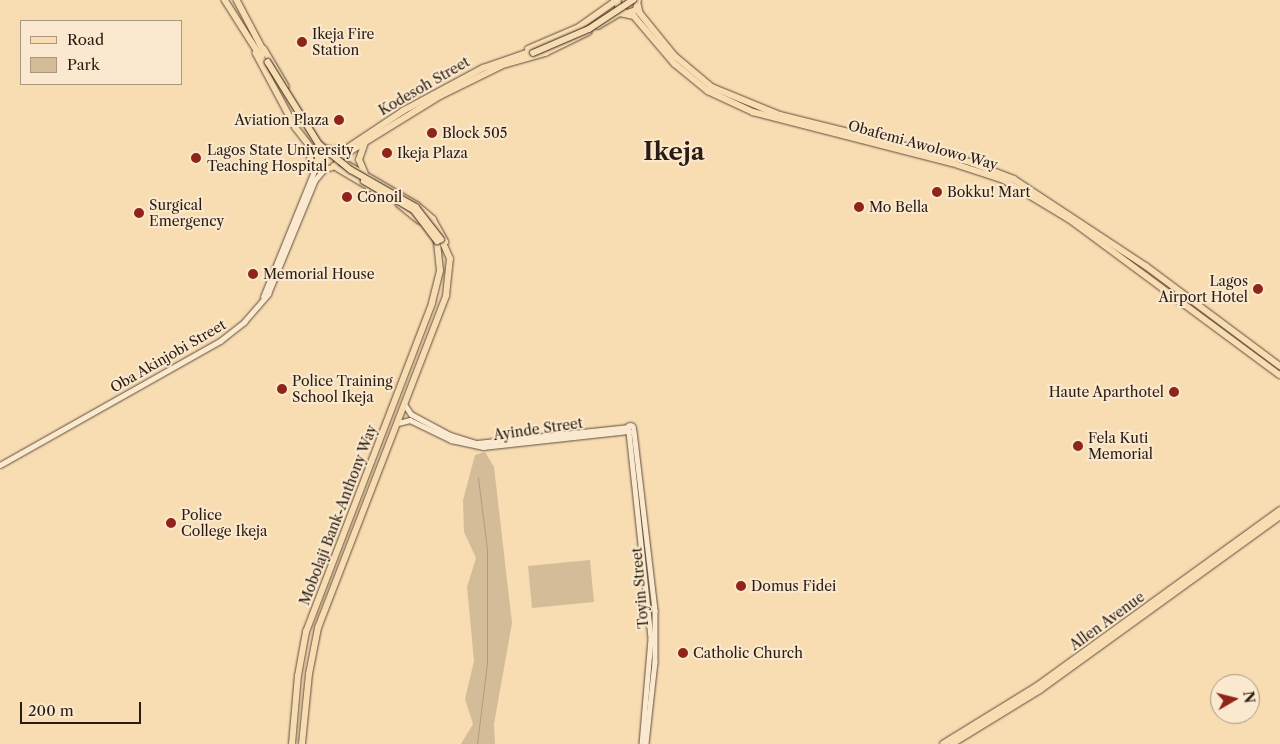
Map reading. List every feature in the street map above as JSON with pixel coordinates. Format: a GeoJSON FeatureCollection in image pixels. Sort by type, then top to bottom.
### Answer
{"type":"FeatureCollection","features":[{"type":"Feature","properties":{"kind":"main road","name":"Mobolaji Bank-Anthony Way"},"geometry":{"type":"LineString","coordinates":[[225,0],[256,53],[267,62]]}},
{"type":"Feature","properties":{"kind":"main road","name":"Mobolaji Bank-Anthony Way"},"geometry":{"type":"LineString","coordinates":[[237,0],[264,49],[267,62],[319,150],[414,210],[448,248],[450,273],[446,296],[318,628],[309,674],[302,744]]}},
{"type":"Feature","properties":{"kind":"main road"},"geometry":{"type":"LineString","coordinates":[[608,8],[613,0]]}},
{"type":"Feature","properties":{"kind":"main road"},"geometry":{"type":"LineString","coordinates":[[503,59],[579,27],[617,0]]}},
{"type":"Feature","properties":{"kind":"main road","name":"Obafemi Awolowo Way"},"geometry":{"type":"LineString","coordinates":[[617,0],[619,9],[640,19],[699,81],[745,104],[780,115],[989,168],[1041,193],[1070,217],[1280,375]]}},
{"type":"Feature","properties":{"kind":"main road"},"geometry":{"type":"LineString","coordinates":[[532,52],[587,26],[627,0]]}},
{"type":"Feature","properties":{"kind":"main road"},"geometry":{"type":"LineString","coordinates":[[499,66],[545,53],[614,17],[633,12],[638,1]]}},
{"type":"Feature","properties":{"kind":"main road"},"geometry":{"type":"LineString","coordinates":[[532,52],[582,32],[638,1]]}},
{"type":"Feature","properties":{"kind":"main road","name":"Obafemi Awolowo Way"},"geometry":{"type":"LineString","coordinates":[[638,1],[640,19]]}},
{"type":"Feature","properties":{"kind":"main road"},"geometry":{"type":"LineString","coordinates":[[614,17],[622,15],[640,19]]}},
{"type":"Feature","properties":{"kind":"main road"},"geometry":{"type":"LineString","coordinates":[[579,27],[584,29],[582,35]]}},
{"type":"Feature","properties":{"kind":"main road"},"geometry":{"type":"LineString","coordinates":[[264,49],[306,122],[338,159],[425,211],[448,248]]}},
{"type":"Feature","properties":{"kind":"main road","name":"Kodesoh Street"},"geometry":{"type":"LineString","coordinates":[[330,149],[346,149],[403,111],[503,59],[532,52]]}},
{"type":"Feature","properties":{"kind":"main road","name":"Kodesoh Street"},"geometry":{"type":"LineString","coordinates":[[338,159],[457,86],[532,52]]}},
{"type":"Feature","properties":{"kind":"main road"},"geometry":{"type":"LineString","coordinates":[[256,53],[296,128],[325,168],[334,166],[412,213],[439,248]]}},
{"type":"Feature","properties":{"kind":"main road"},"geometry":{"type":"LineString","coordinates":[[296,128],[306,122]]}},
{"type":"Feature","properties":{"kind":"main road"},"geometry":{"type":"LineString","coordinates":[[365,174],[359,155],[366,142]]}},
{"type":"Feature","properties":{"kind":"main road"},"geometry":{"type":"LineString","coordinates":[[307,144],[313,169]]}},
{"type":"Feature","properties":{"kind":"main road"},"geometry":{"type":"LineString","coordinates":[[319,158],[330,149]]}},
{"type":"Feature","properties":{"kind":"main road"},"geometry":{"type":"LineString","coordinates":[[334,166],[338,159]]}},
{"type":"Feature","properties":{"kind":"main road"},"geometry":{"type":"LineString","coordinates":[[368,186],[366,182],[372,178]]}},
{"type":"Feature","properties":{"kind":"main road","name":"Obafemi Awolowo Way"},"geometry":{"type":"LineString","coordinates":[[1070,217],[1280,366]]}},
{"type":"Feature","properties":{"kind":"main road","name":"Mobolaji Bank-Anthony Way"},"geometry":{"type":"LineString","coordinates":[[292,744],[306,632],[432,304],[440,271],[439,240]]}},
{"type":"Feature","properties":{"kind":"main road"},"geometry":{"type":"LineString","coordinates":[[384,431],[393,435]]}},
{"type":"Feature","properties":{"kind":"main road","name":"Allen Avenue"},"geometry":{"type":"LineString","coordinates":[[943,744],[1037,686],[1280,510]]}},
{"type":"Feature","properties":{"kind":"main road","name":"Allen Avenue"},"geometry":{"type":"LineString","coordinates":[[952,744],[1040,690],[1280,516]]}},
{"type":"Feature","properties":{"kind":"street"},"geometry":{"type":"LineString","coordinates":[[263,298],[319,158]]}},
{"type":"Feature","properties":{"kind":"street","name":"Oba Akinjobi Street"},"geometry":{"type":"LineString","coordinates":[[0,465],[231,334],[263,298],[315,180],[325,168]]}},
{"type":"Feature","properties":{"kind":"street","name":"Ayinde Street"},"geometry":{"type":"LineString","coordinates":[[405,405],[411,414],[442,431],[477,443],[630,430]]}},
{"type":"Feature","properties":{"kind":"street","name":"Ayinde Street"},"geometry":{"type":"LineString","coordinates":[[398,423],[410,420],[451,440],[483,447],[630,430]]}},
{"type":"Feature","properties":{"kind":"street","name":"Toyin Street"},"geometry":{"type":"LineString","coordinates":[[630,430],[651,629],[644,744]]}},
{"type":"Feature","properties":{"kind":"green space"},"geometry":{"type":"Polygon","coordinates":[[[485,452],[494,467],[512,623],[494,724],[495,744],[461,744],[473,724],[465,699],[474,661],[467,587],[476,558],[464,532],[463,500],[475,455],[485,452]]]}},
{"type":"Feature","properties":{"kind":"green space"},"geometry":{"type":"Polygon","coordinates":[[[590,560],[594,602],[532,608],[528,566],[590,560]]]}},
{"type":"Feature","properties":{"kind":"waterway"},"geometry":{"type":"LineString","coordinates":[[477,744],[487,663],[487,549],[478,478]]}},
{"type":"Feature","properties":{"kind":"place","name":"Ikeja Fire Station"},"geometry":{"type":"Point","coordinates":[302,42]}},
{"type":"Feature","properties":{"kind":"place","name":"Aviation Plaza"},"geometry":{"type":"Point","coordinates":[339,120]}},
{"type":"Feature","properties":{"kind":"place","name":"Block 505"},"geometry":{"type":"Point","coordinates":[432,133]}},
{"type":"Feature","properties":{"kind":"place","name":"Ikeja Plaza"},"geometry":{"type":"Point","coordinates":[387,153]}},
{"type":"Feature","properties":{"kind":"place","name":"Lagos State University Teaching Hospital"},"geometry":{"type":"Point","coordinates":[196,158]}},
{"type":"Feature","properties":{"kind":"place","name":"Bokku! Mart"},"geometry":{"type":"Point","coordinates":[937,192]}},
{"type":"Feature","properties":{"kind":"place","name":"Conoil"},"geometry":{"type":"Point","coordinates":[347,197]}},
{"type":"Feature","properties":{"kind":"place","name":"Mo Bella"},"geometry":{"type":"Point","coordinates":[859,207]}},
{"type":"Feature","properties":{"kind":"place","name":"Surgical Emergency"},"geometry":{"type":"Point","coordinates":[139,213]}},
{"type":"Feature","properties":{"kind":"place","name":"Memorial House"},"geometry":{"type":"Point","coordinates":[253,274]}},
{"type":"Feature","properties":{"kind":"place","name":"Lagos Airport Hotel"},"geometry":{"type":"Point","coordinates":[1258,289]}},
{"type":"Feature","properties":{"kind":"place","name":"Police Training School Ikeja"},"geometry":{"type":"Point","coordinates":[282,389]}},
{"type":"Feature","properties":{"kind":"place","name":"Haute Aparthotel"},"geometry":{"type":"Point","coordinates":[1174,392]}},
{"type":"Feature","properties":{"kind":"place","name":"Fela Kuti Memorial"},"geometry":{"type":"Point","coordinates":[1078,446]}},
{"type":"Feature","properties":{"kind":"place","name":"Police College Ikeja"},"geometry":{"type":"Point","coordinates":[171,523]}},
{"type":"Feature","properties":{"kind":"place","name":"Domus Fidei"},"geometry":{"type":"Point","coordinates":[741,586]}},
{"type":"Feature","properties":{"kind":"place","name":"Catholic Church"},"geometry":{"type":"Point","coordinates":[683,653]}},
{"type":"Feature","properties":{"kind":"district","name":"Ikeja"},"geometry":{"type":"Point","coordinates":[674,152]}}]}
